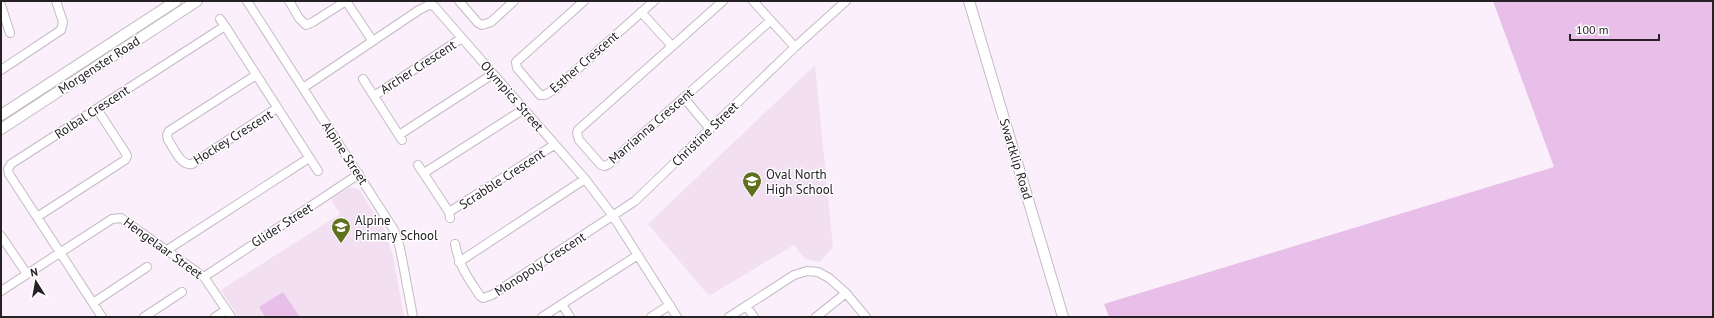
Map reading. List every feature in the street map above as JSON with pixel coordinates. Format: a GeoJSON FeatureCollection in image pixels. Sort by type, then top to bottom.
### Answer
{"type":"FeatureCollection","features":[{"type":"Feature","properties":{"kind":"main road","name":"Morgenster Road"},"geometry":{"type":"LineString","coordinates":[[1,115],[176,1]]}},
{"type":"Feature","properties":{"kind":"main road","name":"Morgenster Road"},"geometry":{"type":"LineString","coordinates":[[1,129],[197,1]]}},
{"type":"Feature","properties":{"kind":"main road","name":"Swartklip Road"},"geometry":{"type":"LineString","coordinates":[[969,1],[1063,317]]}},
{"type":"Feature","properties":{"kind":"street"},"geometry":{"type":"LineString","coordinates":[[1,70],[61,30],[63,22],[56,1]]}},
{"type":"Feature","properties":{"kind":"street","name":"Alpine Street"},"geometry":{"type":"LineString","coordinates":[[247,1],[387,218],[396,236],[413,317]]}},
{"type":"Feature","properties":{"kind":"street"},"geometry":{"type":"LineString","coordinates":[[289,1],[299,18],[306,25],[346,1],[372,40]]}},
{"type":"Feature","properties":{"kind":"street"},"geometry":{"type":"LineString","coordinates":[[459,1],[477,22],[482,25],[490,22],[514,1]]}},
{"type":"Feature","properties":{"kind":"street","name":"Esther Crescent"},"geometry":{"type":"LineString","coordinates":[[584,1],[516,62],[517,68],[540,95],[545,95],[555,89],[654,1]]}},
{"type":"Feature","properties":{"kind":"street","name":"Marrianna Crescent"},"geometry":{"type":"LineString","coordinates":[[723,1],[581,127],[577,133],[577,136],[599,164],[602,166],[607,165],[770,21]]}},
{"type":"Feature","properties":{"kind":"street"},"geometry":{"type":"LineString","coordinates":[[753,1],[794,47]]}},
{"type":"Feature","properties":{"kind":"street","name":"Christine Street"},"geometry":{"type":"LineString","coordinates":[[613,216],[635,201],[794,47],[846,1]]}},
{"type":"Feature","properties":{"kind":"street"},"geometry":{"type":"LineString","coordinates":[[1,5],[10,33]]}},
{"type":"Feature","properties":{"kind":"street","name":"Olympics Street"},"geometry":{"type":"LineString","coordinates":[[302,88],[372,40],[429,5],[434,6],[585,180],[613,216],[677,317]]}},
{"type":"Feature","properties":{"kind":"street"},"geometry":{"type":"LineString","coordinates":[[642,12],[672,46]]}},
{"type":"Feature","properties":{"kind":"street","name":"Rolbal Crescent"},"geometry":{"type":"LineString","coordinates":[[37,217],[9,174],[8,169],[11,164],[97,109],[222,23],[318,170]]}},
{"type":"Feature","properties":{"kind":"street","name":"Archer Crescent"},"geometry":{"type":"LineString","coordinates":[[374,96],[462,38]]}},
{"type":"Feature","properties":{"kind":"street","name":"Archer Crescent"},"geometry":{"type":"LineString","coordinates":[[363,79],[400,137],[493,74]]}},
{"type":"Feature","properties":{"kind":"street","name":"Hockey Crescent"},"geometry":{"type":"LineString","coordinates":[[256,75],[169,131],[167,135],[168,140],[183,162],[192,164],[277,108]]}},
{"type":"Feature","properties":{"kind":"street"},"geometry":{"type":"LineString","coordinates":[[684,98],[710,129]]}},
{"type":"Feature","properties":{"kind":"street"},"geometry":{"type":"LineString","coordinates":[[97,109],[125,152],[127,156],[125,160],[37,217],[102,317]]}},
{"type":"Feature","properties":{"kind":"street"},"geometry":{"type":"LineString","coordinates":[[424,173],[524,109]]}},
{"type":"Feature","properties":{"kind":"street","name":"Scrabble Crescent"},"geometry":{"type":"LineString","coordinates":[[418,165],[450,215],[554,145]]}},
{"type":"Feature","properties":{"kind":"street"},"geometry":{"type":"LineString","coordinates":[[167,250],[310,158]]}},
{"type":"Feature","properties":{"kind":"street","name":"Glider Street"},"geometry":{"type":"LineString","coordinates":[[204,277],[359,174]]}},
{"type":"Feature","properties":{"kind":"street"},"geometry":{"type":"LineString","coordinates":[[459,262],[585,180]]}},
{"type":"Feature","properties":{"kind":"street","name":"Monopoly Crescent"},"geometry":{"type":"LineString","coordinates":[[455,244],[459,262],[480,296],[487,298],[613,216]]}},
{"type":"Feature","properties":{"kind":"street","name":"Hengelaar Street"},"geometry":{"type":"LineString","coordinates":[[1,291],[117,217],[124,219],[204,277],[228,314]]}},
{"type":"Feature","properties":{"kind":"street"},"geometry":{"type":"LineString","coordinates":[[1,236],[27,274]]}},
{"type":"Feature","properties":{"kind":"street"},"geometry":{"type":"LineString","coordinates":[[542,317],[638,255]]}},
{"type":"Feature","properties":{"kind":"street"},"geometry":{"type":"LineString","coordinates":[[93,303],[147,267]]}},
{"type":"Feature","properties":{"kind":"street"},"geometry":{"type":"LineString","coordinates":[[729,317],[797,273],[812,271],[829,278],[846,293],[866,317]]}},
{"type":"Feature","properties":{"kind":"street"},"geometry":{"type":"LineString","coordinates":[[144,317],[182,292]]}},
{"type":"Feature","properties":{"kind":"street"},"geometry":{"type":"LineString","coordinates":[[816,317],[846,293]]}},
{"type":"Feature","properties":{"kind":"street"},"geometry":{"type":"LineString","coordinates":[[562,304],[570,317]]}},
{"type":"Feature","properties":{"kind":"street"},"geometry":{"type":"LineString","coordinates":[[651,317],[670,305]]}},
{"type":"Feature","properties":{"kind":"street"},"geometry":{"type":"LineString","coordinates":[[746,306],[754,317]]}},
{"type":"Feature","properties":{"kind":"street"},"geometry":{"type":"LineString","coordinates":[[216,317],[228,314]]}},
{"type":"Feature","properties":{"kind":"shaded area"},"geometry":{"type":"Polygon","coordinates":[[[1493,1],[1713,1],[1713,317],[1109,317],[1104,304],[1554,167],[1493,1]]]}},
{"type":"Feature","properties":{"kind":"shaded area","name":"Oval North High School"},"geometry":{"type":"Polygon","coordinates":[[[815,65],[833,247],[820,262],[805,259],[794,245],[709,296],[648,224],[815,65]]]}},
{"type":"Feature","properties":{"kind":"shaded area","name":"Alpine Primary School"},"geometry":{"type":"Polygon","coordinates":[[[350,187],[360,190],[386,233],[393,256],[404,317],[238,317],[221,290],[340,214],[331,199],[350,187]]]}},
{"type":"Feature","properties":{"kind":"shaded area"},"geometry":{"type":"Polygon","coordinates":[[[283,292],[300,317],[265,317],[259,307],[283,292]]]}},
{"type":"Feature","properties":{"kind":"place","name":"Oval North High School"},"geometry":{"type":"Point","coordinates":[752,198]}},
{"type":"Feature","properties":{"kind":"place","name":"Alpine Primary School"},"geometry":{"type":"Point","coordinates":[341,244]}}]}
